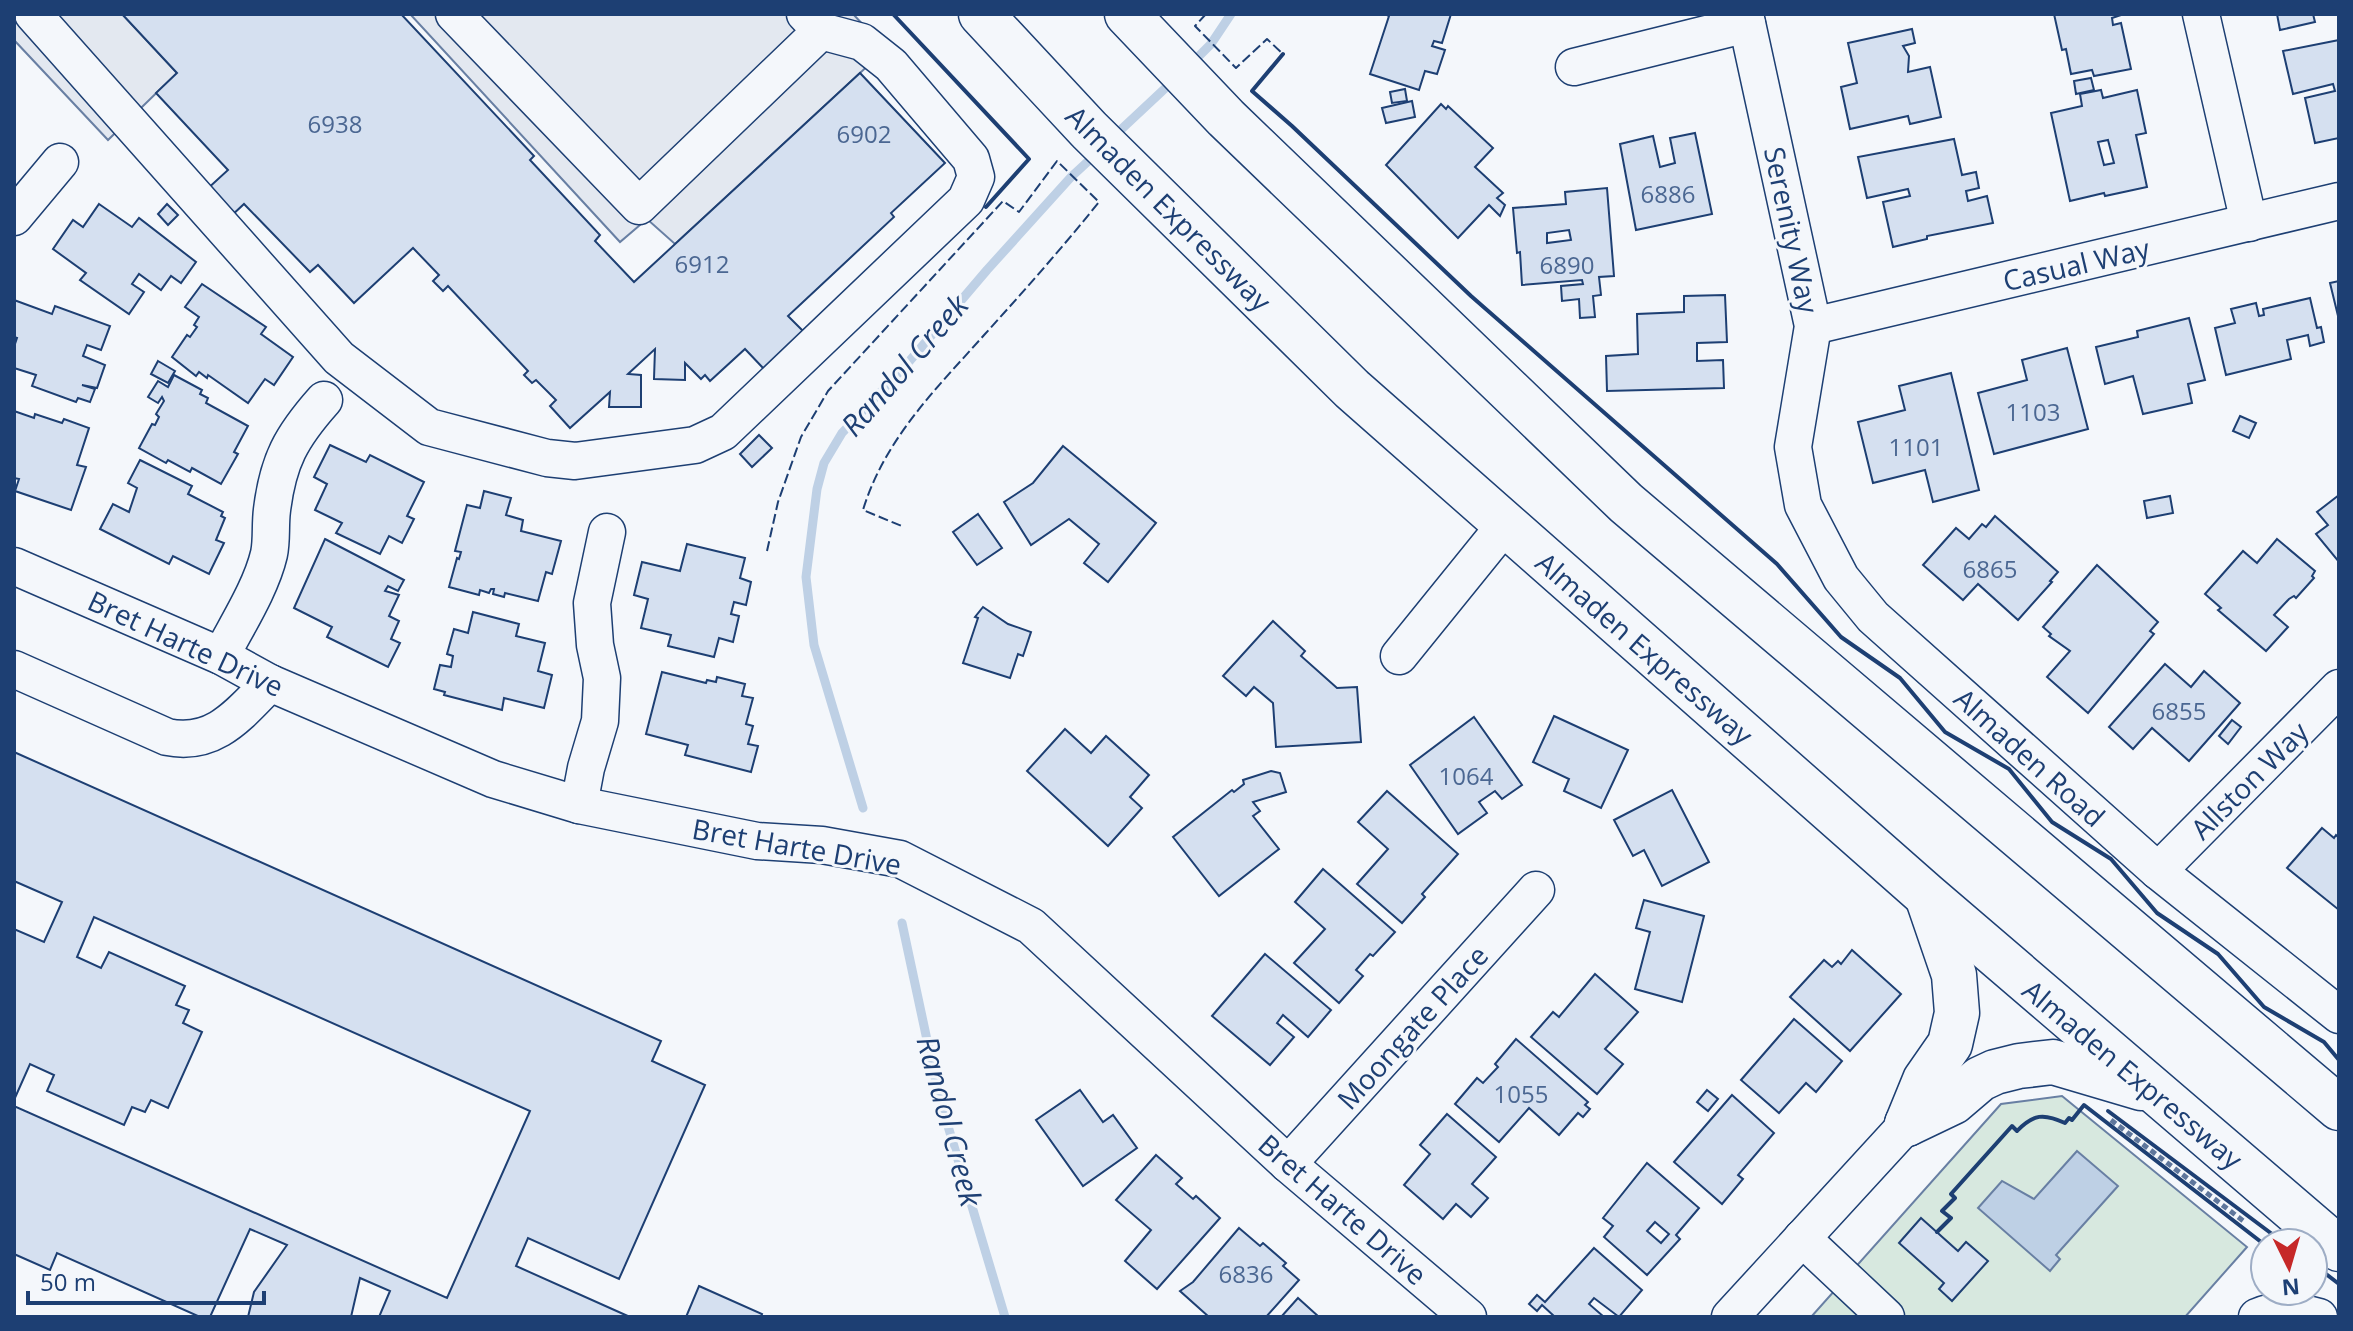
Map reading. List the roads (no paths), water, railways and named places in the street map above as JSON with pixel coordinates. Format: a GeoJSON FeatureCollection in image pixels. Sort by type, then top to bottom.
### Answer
{"type":"FeatureCollection","features":[{"type":"Feature","properties":{"kind":"main road","name":"Almaden Expressway"},"geometry":{"type":"LineString","coordinates":[[981,14],[1089,130],[1352,389],[1926,895],[2339,1249]]}},
{"type":"Feature","properties":{"kind":"main road"},"geometry":{"type":"LineString","coordinates":[[1127,14],[1206,97],[1626,503],[2339,1108]]}},
{"type":"Feature","properties":{"kind":"main road"},"geometry":{"type":"LineString","coordinates":[[1907,1124],[1925,1080],[1950,1044],[1957,1013],[1954,975],[1926,895]]}},
{"type":"Feature","properties":{"kind":"main road"},"geometry":{"type":"LineString","coordinates":[[1907,1124],[1953,1102],[1980,1079],[2019,1066],[2053,1062],[2155,1092]]}},
{"type":"Feature","properties":{"kind":"street"},"geometry":{"type":"LineString","coordinates":[[33,14],[339,358],[429,427],[547,458],[575,461],[695,445],[723,432],[966,200],[976,177],[971,159],[891,65],[862,42],[813,23],[639,206],[454,14]]}},
{"type":"Feature","properties":{"kind":"street"},"geometry":{"type":"LineString","coordinates":[[2201,14],[2249,223]]}},
{"type":"Feature","properties":{"kind":"street"},"geometry":{"type":"LineString","coordinates":[[1574,67],[1746,19]]}},
{"type":"Feature","properties":{"kind":"street","name":"Serenity Way"},"geometry":{"type":"LineString","coordinates":[[1746,19],[1813,326],[1793,447]]}},
{"type":"Feature","properties":{"kind":"street"},"geometry":{"type":"LineString","coordinates":[[14,217],[60,162]]}},
{"type":"Feature","properties":{"kind":"street","name":"Casual Way"},"geometry":{"type":"LineString","coordinates":[[1813,326],[2339,201]]}},
{"type":"Feature","properties":{"kind":"street"},"geometry":{"type":"LineString","coordinates":[[221,656],[247,608],[268,555],[280,465],[299,428],[324,400]]}},
{"type":"Feature","properties":{"kind":"street","name":"Almaden Road"},"geometry":{"type":"LineString","coordinates":[[1793,447],[1803,505],[1841,578],[1873,617],[2158,871],[2339,1015]]}},
{"type":"Feature","properties":{"kind":"street"},"geometry":{"type":"LineString","coordinates":[[1399,656],[1505,525]]}},
{"type":"Feature","properties":{"kind":"street"},"geometry":{"type":"LineString","coordinates":[[579,805],[600,721],[602,678],[595,645],[592,603],[607,532]]}},
{"type":"Feature","properties":{"kind":"street","name":"Bret Harte Drive"},"geometry":{"type":"LineString","coordinates":[[14,566],[221,656],[270,683],[493,779],[579,805],[757,841],[822,845],[900,859],[1031,926],[1288,1164],[1468,1317]]}},
{"type":"Feature","properties":{"kind":"street"},"geometry":{"type":"LineString","coordinates":[[14,669],[167,737],[186,741],[206,736],[232,721],[270,683]]}},
{"type":"Feature","properties":{"kind":"street","name":"Allston Way"},"geometry":{"type":"LineString","coordinates":[[2158,871],[2339,688]]}},
{"type":"Feature","properties":{"kind":"street","name":"Moongate Place"},"geometry":{"type":"LineString","coordinates":[[1288,1164],[1536,890]]}},
{"type":"Feature","properties":{"kind":"street"},"geometry":{"type":"LineString","coordinates":[[1730,1317],[1907,1124]]}},
{"type":"Feature","properties":{"kind":"street"},"geometry":{"type":"LineString","coordinates":[[1802,1238],[1886,1317]]}},
{"type":"Feature","properties":{"kind":"street"},"geometry":{"type":"LineString","coordinates":[[2268,1314],[2298,1311],[2319,1317]]}},
{"type":"Feature","properties":{"kind":"water"},"geometry":{"type":"Polygon","coordinates":[[[2077,1151],[2118,1186],[2056,1255],[2060,1259],[2050,1271],[1978,1208],[2002,1181],[2034,1199],[2077,1151]]]}},
{"type":"Feature","properties":{"kind":"waterway","name":"Randol Creek"},"geometry":{"type":"LineString","coordinates":[[1191,64],[1211,44],[1231,14]]}},
{"type":"Feature","properties":{"kind":"waterway","name":"Randol Creek"},"geometry":{"type":"LineString","coordinates":[[1112,138],[1174,80]]}},
{"type":"Feature","properties":{"kind":"waterway","name":"Randol Creek"},"geometry":{"type":"LineString","coordinates":[[863,808],[814,645],[806,577],[817,489],[824,463],[842,433],[907,364],[1071,177],[1096,154]]}},
{"type":"Feature","properties":{"kind":"waterway","name":"Randol Creek"},"geometry":{"type":"LineString","coordinates":[[902,923],[939,1096],[1005,1317]]}}]}
